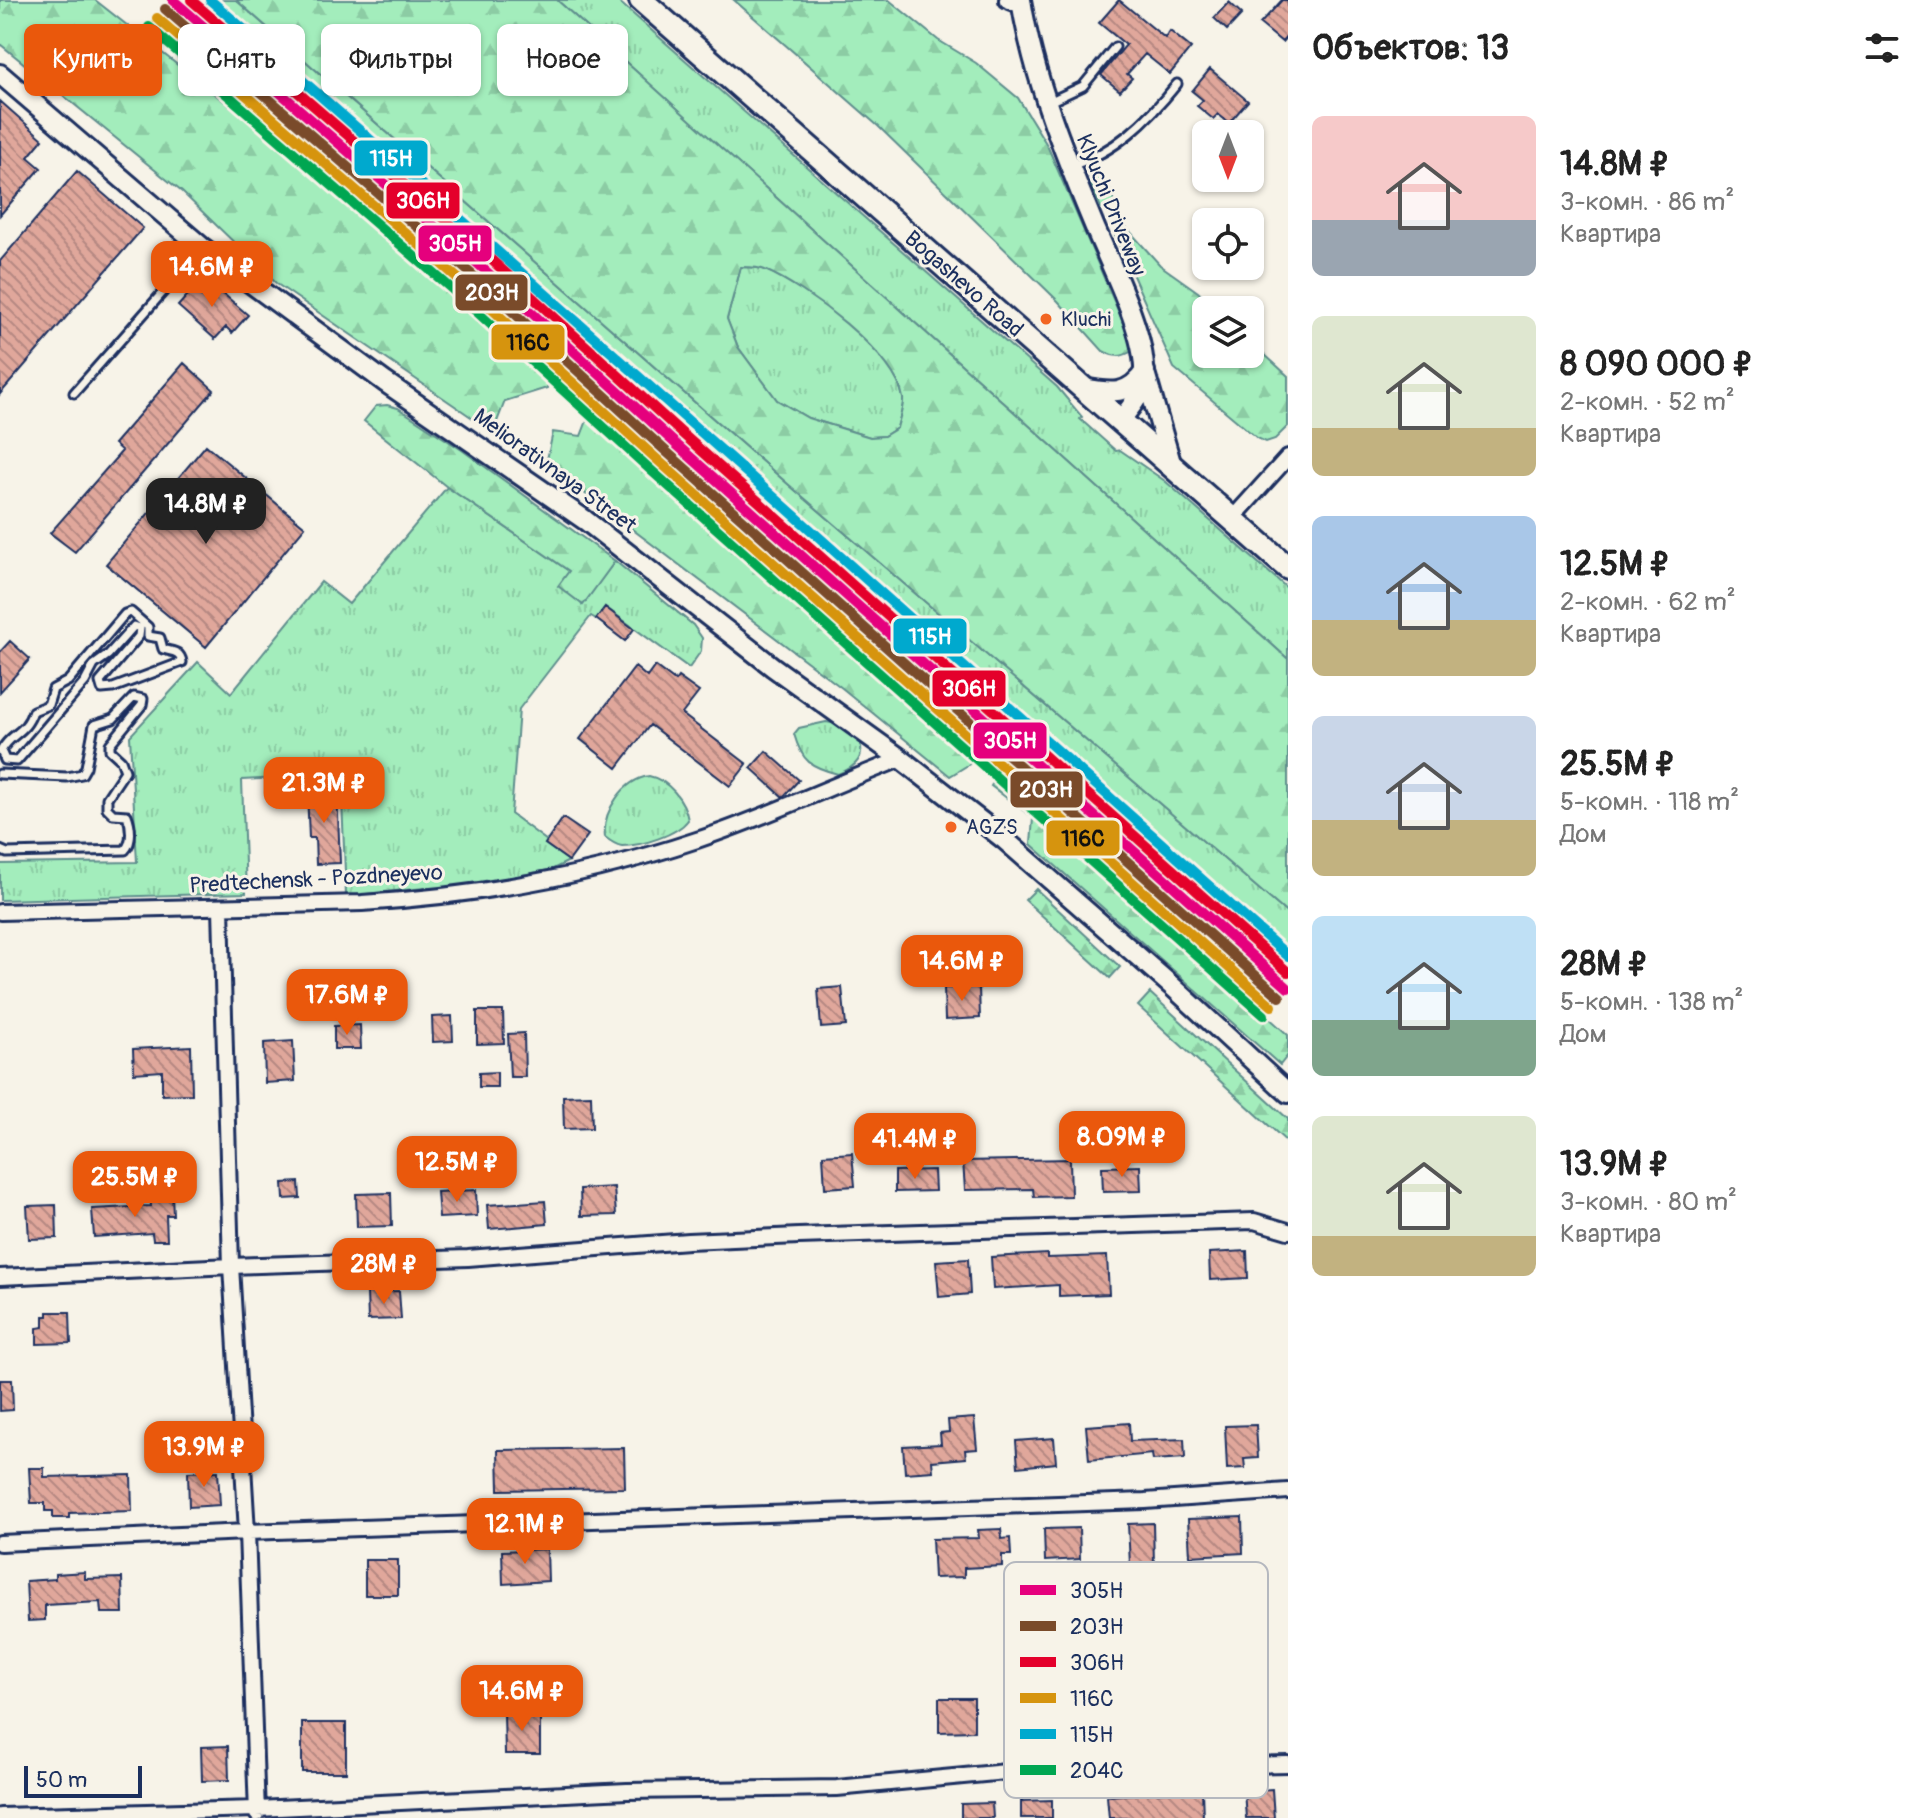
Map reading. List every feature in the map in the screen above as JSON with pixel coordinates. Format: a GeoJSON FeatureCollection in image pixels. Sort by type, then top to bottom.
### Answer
{"type":"FeatureCollection","features":[{"type":"Feature","properties":{"kind":"main road","name":"Bogashevo Road"},"geometry":{"type":"LineString","coordinates":[[641,0],[1288,568]]}},
{"type":"Feature","properties":{"kind":"street","name":"Klyuchi Driveway"},"geometry":{"type":"LineString","coordinates":[[1016,2],[1046,104],[1132,319],[1172,466]]}},
{"type":"Feature","properties":{"kind":"street","name":"Meliorativnaya Street"},"geometry":{"type":"LineString","coordinates":[[0,74],[203,248],[385,382],[585,520],[777,670],[901,759],[1005,840],[1288,1093]]}},
{"type":"Feature","properties":{"kind":"street"},"geometry":{"type":"LineString","coordinates":[[1082,388],[1118,392],[1135,385],[1145,371]]}},
{"type":"Feature","properties":{"kind":"street"},"geometry":{"type":"LineString","coordinates":[[1120,421],[1143,391],[1145,371]]}},
{"type":"Feature","properties":{"kind":"street"},"geometry":{"type":"LineString","coordinates":[[1232,519],[1288,457]]}},
{"type":"Feature","properties":{"kind":"street","name":"Predtechensk - Pozdneyevo"},"geometry":{"type":"LineString","coordinates":[[0,912],[221,908],[406,900],[493,889],[587,870],[728,829],[901,759]]}},
{"type":"Feature","properties":{"kind":"street"},"geometry":{"type":"LineString","coordinates":[[221,908],[231,1266],[247,1532],[257,1813]]}},
{"type":"Feature","properties":{"kind":"street"},"geometry":{"type":"LineString","coordinates":[[0,1277],[468,1258],[814,1235],[1254,1221],[1288,1231]]}},
{"type":"Feature","properties":{"kind":"street"},"geometry":{"type":"LineString","coordinates":[[0,1543],[1145,1501],[1288,1491]]}},
{"type":"Feature","properties":{"kind":"street"},"geometry":{"type":"LineString","coordinates":[[1268,1764],[1288,1764]]}},
{"type":"Feature","properties":{"kind":"street"},"geometry":{"type":"LineString","coordinates":[[0,1816],[257,1813],[627,1791],[837,1788],[1004,1772]]}},
{"type":"Feature","properties":{"kind":"lane"},"geometry":{"type":"LineString","coordinates":[[1046,104],[1083,86],[1115,47]]}},
{"type":"Feature","properties":{"kind":"lane"},"geometry":{"type":"LineString","coordinates":[[1070,166],[1088,161],[1150,118],[1177,84]]}},
{"type":"Feature","properties":{"kind":"lane"},"geometry":{"type":"LineString","coordinates":[[74,393],[203,248]]}},
{"type":"Feature","properties":{"kind":"lane"},"geometry":{"type":"LineString","coordinates":[[131,612],[145,624],[148,636],[160,638],[163,649],[179,654],[182,662],[176,667],[102,689],[100,682],[139,636],[140,628],[134,626],[108,655],[94,665],[85,682],[17,761],[10,762],[2,756],[4,745],[28,727],[33,711],[48,705],[53,689],[68,681],[125,614],[131,612]]}},
{"type":"Feature","properties":{"kind":"lane"},"geometry":{"type":"LineString","coordinates":[[0,774],[67,777],[82,774],[94,725],[113,719],[134,697],[143,699],[142,705],[110,744],[110,750],[121,760],[125,771],[107,798],[107,808],[113,814],[127,815],[129,845],[119,852],[7,853],[0,850]]}},
{"type":"Feature","properties":{"kind":"green space"},"geometry":{"type":"Polygon","coordinates":[[[0,0],[95,0],[125,24],[24,24],[24,64],[0,44],[0,0]]]}},
{"type":"Feature","properties":{"kind":"green space"},"geometry":{"type":"Polygon","coordinates":[[[195,0],[236,0],[263,24],[222,24],[195,0]]]}},
{"type":"Feature","properties":{"kind":"green space"},"geometry":{"type":"Polygon","coordinates":[[[236,0],[557,0],[584,24],[497,24],[497,96],[628,96],[628,64],[1288,659],[1288,914],[788,484],[345,96],[481,96],[481,24],[321,24],[321,75],[305,60],[305,24],[263,24],[236,0]],[[741,267],[727,319],[738,347],[777,400],[808,418],[870,437],[884,436],[897,428],[903,398],[897,381],[884,362],[824,306],[782,279],[757,268],[741,267]]]}},
{"type":"Feature","properties":{"kind":"green space"},"geometry":{"type":"Polygon","coordinates":[[[557,0],[617,0],[1057,387],[1082,417],[1080,419],[1116,451],[1120,450],[1165,481],[1288,589],[1288,659],[628,64],[628,24],[584,24],[557,0]]]}},
{"type":"Feature","properties":{"kind":"green space"},"geometry":{"type":"Polygon","coordinates":[[[734,0],[889,0],[938,40],[976,63],[1018,98],[1047,145],[1132,343],[1132,351],[1118,356],[1103,351],[1058,301],[878,126],[734,0]]]}},
{"type":"Feature","properties":{"kind":"green space"},"geometry":{"type":"Polygon","coordinates":[[[162,53],[178,65],[178,96],[217,96],[372,218],[548,364],[547,388],[505,401],[493,432],[277,284],[182,192],[64,96],[162,96],[162,53]]]}},
{"type":"Feature","properties":{"kind":"green space"},"geometry":{"type":"Polygon","coordinates":[[[305,60],[321,75],[321,96],[345,96],[788,484],[1288,914],[1288,969],[303,96],[305,60]]]}},
{"type":"Feature","properties":{"kind":"green space"},"geometry":{"type":"Polygon","coordinates":[[[1097,173],[1112,192],[1114,202],[1108,209],[1101,208],[1090,184],[1090,176],[1097,173]]]}},
{"type":"Feature","properties":{"kind":"green space"},"geometry":{"type":"Polygon","coordinates":[[[1124,225],[1160,265],[1202,296],[1192,296],[1192,368],[1264,368],[1264,354],[1288,376],[1288,426],[1275,439],[1266,442],[1257,438],[1174,368],[1115,235],[1116,228],[1124,225]]]}},
{"type":"Feature","properties":{"kind":"green space"},"geometry":{"type":"Polygon","coordinates":[[[741,267],[763,269],[783,279],[825,306],[867,342],[897,380],[903,398],[897,428],[884,436],[870,437],[808,418],[777,400],[738,347],[727,319],[741,267]]]}},
{"type":"Feature","properties":{"kind":"green space"},"geometry":{"type":"Polygon","coordinates":[[[376,406],[398,408],[462,450],[615,561],[583,605],[558,586],[569,571],[447,487],[364,421],[376,406]]]}},
{"type":"Feature","properties":{"kind":"green space"},"geometry":{"type":"Polygon","coordinates":[[[590,413],[974,746],[981,757],[950,776],[842,688],[546,464],[553,432],[581,436],[590,413]]]}},
{"type":"Feature","properties":{"kind":"green space"},"geometry":{"type":"Polygon","coordinates":[[[447,487],[569,571],[582,605],[615,561],[693,625],[702,638],[701,651],[689,668],[605,607],[596,619],[591,616],[519,709],[511,814],[569,861],[553,869],[446,890],[425,888],[346,896],[341,775],[242,780],[246,893],[0,900],[0,864],[137,862],[130,736],[198,662],[231,693],[321,582],[349,604],[447,487]]]}},
{"type":"Feature","properties":{"kind":"green space"},"geometry":{"type":"Polygon","coordinates":[[[826,722],[848,730],[860,744],[858,760],[851,768],[838,774],[809,762],[800,751],[794,734],[799,728],[826,722]]]}},
{"type":"Feature","properties":{"kind":"green space"},"geometry":{"type":"Polygon","coordinates":[[[999,773],[1288,1035],[1288,1055],[1280,1065],[1031,844],[1033,818],[991,786],[999,773]]]}},
{"type":"Feature","properties":{"kind":"green space"},"geometry":{"type":"Polygon","coordinates":[[[649,776],[663,782],[674,792],[688,820],[658,839],[622,846],[615,844],[605,837],[611,808],[623,790],[649,776]]]}},
{"type":"Feature","properties":{"kind":"green space"},"geometry":{"type":"Polygon","coordinates":[[[1036,889],[1120,967],[1110,978],[1025,900],[1036,889]]]}},
{"type":"Feature","properties":{"kind":"green space"},"geometry":{"type":"Polygon","coordinates":[[[1150,993],[1288,1119],[1288,1143],[1138,1006],[1150,993]]]}},
{"type":"Feature","properties":{"kind":"building"},"geometry":{"type":"Polygon","coordinates":[[[1119,0],[1165,38],[1170,31],[1191,48],[1170,74],[1145,54],[1127,74],[1132,78],[1120,91],[1101,75],[1126,45],[1099,23],[1119,0]]]}},
{"type":"Feature","properties":{"kind":"building"},"geometry":{"type":"Polygon","coordinates":[[[1282,0],[1288,0],[1288,35],[1282,42],[1260,24],[1282,0]]]}},
{"type":"Feature","properties":{"kind":"building"},"geometry":{"type":"Polygon","coordinates":[[[1229,2],[1242,14],[1227,30],[1214,18],[1229,2]]]}},
{"type":"Feature","properties":{"kind":"building"},"geometry":{"type":"Polygon","coordinates":[[[1210,69],[1248,101],[1232,120],[1225,120],[1218,114],[1213,119],[1197,106],[1203,100],[1192,91],[1210,69]]]}},
{"type":"Feature","properties":{"kind":"building"},"geometry":{"type":"Polygon","coordinates":[[[0,101],[43,139],[28,157],[41,168],[0,215],[0,101]]]}},
{"type":"Feature","properties":{"kind":"building"},"geometry":{"type":"Polygon","coordinates":[[[77,171],[143,228],[0,394],[0,261],[77,171]]]}},
{"type":"Feature","properties":{"kind":"building"},"geometry":{"type":"Polygon","coordinates":[[[204,277],[248,315],[232,333],[226,327],[215,339],[178,306],[204,277]]]}},
{"type":"Feature","properties":{"kind":"building"},"geometry":{"type":"Polygon","coordinates":[[[184,363],[214,390],[75,552],[50,533],[122,451],[114,444],[184,363]]]}},
{"type":"Feature","properties":{"kind":"building"},"geometry":{"type":"Polygon","coordinates":[[[206,445],[305,527],[206,647],[106,564],[206,445]]]}},
{"type":"Feature","properties":{"kind":"building"},"geometry":{"type":"Polygon","coordinates":[[[605,607],[634,629],[625,641],[596,619],[605,607]]]}},
{"type":"Feature","properties":{"kind":"building"},"geometry":{"type":"Polygon","coordinates":[[[10,641],[30,659],[0,692],[0,652],[10,641]]]}},
{"type":"Feature","properties":{"kind":"building"},"geometry":{"type":"Polygon","coordinates":[[[655,666],[675,681],[678,677],[699,692],[682,714],[747,764],[730,786],[650,725],[617,768],[580,739],[635,667],[647,677],[655,666]]]}},
{"type":"Feature","properties":{"kind":"building"},"geometry":{"type":"Polygon","coordinates":[[[766,751],[799,780],[783,797],[751,768],[766,751]]]}},
{"type":"Feature","properties":{"kind":"building"},"geometry":{"type":"Polygon","coordinates":[[[337,790],[340,863],[316,864],[315,838],[309,838],[307,792],[337,790]]]}},
{"type":"Feature","properties":{"kind":"building"},"geometry":{"type":"Polygon","coordinates":[[[563,818],[588,835],[569,861],[545,844],[563,818]]]}},
{"type":"Feature","properties":{"kind":"building"},"geometry":{"type":"Polygon","coordinates":[[[842,987],[846,1026],[821,1028],[818,989],[842,987]]]}},
{"type":"Feature","properties":{"kind":"building"},"geometry":{"type":"Polygon","coordinates":[[[979,987],[980,1018],[945,1020],[944,988],[979,987]]]}},
{"type":"Feature","properties":{"kind":"building"},"geometry":{"type":"Polygon","coordinates":[[[477,1011],[503,1011],[504,1043],[477,1044],[477,1011]]]}},
{"type":"Feature","properties":{"kind":"building"},"geometry":{"type":"Polygon","coordinates":[[[452,1016],[453,1041],[433,1042],[432,1017],[452,1016]]]}},
{"type":"Feature","properties":{"kind":"building"},"geometry":{"type":"Polygon","coordinates":[[[360,1025],[361,1049],[334,1049],[334,1026],[360,1025]]]}},
{"type":"Feature","properties":{"kind":"building"},"geometry":{"type":"Polygon","coordinates":[[[524,1033],[525,1077],[510,1077],[508,1034],[524,1033]]]}},
{"type":"Feature","properties":{"kind":"building"},"geometry":{"type":"Polygon","coordinates":[[[293,1041],[295,1081],[265,1083],[264,1043],[293,1041]]]}},
{"type":"Feature","properties":{"kind":"building"},"geometry":{"type":"Polygon","coordinates":[[[191,1046],[192,1094],[162,1095],[162,1071],[134,1073],[133,1049],[191,1046]]]}},
{"type":"Feature","properties":{"kind":"building"},"geometry":{"type":"Polygon","coordinates":[[[497,1072],[497,1087],[479,1087],[479,1073],[497,1072]]]}},
{"type":"Feature","properties":{"kind":"building"},"geometry":{"type":"Polygon","coordinates":[[[591,1095],[592,1128],[564,1129],[563,1096],[591,1095]]]}},
{"type":"Feature","properties":{"kind":"building"},"geometry":{"type":"Polygon","coordinates":[[[852,1153],[855,1186],[825,1188],[823,1155],[852,1153]]]}},
{"type":"Feature","properties":{"kind":"building"},"geometry":{"type":"Polygon","coordinates":[[[1070,1159],[1071,1196],[1034,1197],[1033,1189],[965,1190],[963,1161],[1070,1159]]]}},
{"type":"Feature","properties":{"kind":"building"},"geometry":{"type":"Polygon","coordinates":[[[1140,1166],[1141,1191],[1103,1192],[1102,1167],[1140,1166]]]}},
{"type":"Feature","properties":{"kind":"building"},"geometry":{"type":"Polygon","coordinates":[[[934,1170],[935,1191],[895,1192],[895,1171],[934,1170]]]}},
{"type":"Feature","properties":{"kind":"building"},"geometry":{"type":"Polygon","coordinates":[[[299,1182],[300,1198],[284,1199],[283,1183],[299,1182]]]}},
{"type":"Feature","properties":{"kind":"building"},"geometry":{"type":"Polygon","coordinates":[[[614,1187],[616,1215],[581,1216],[580,1189],[614,1187]]]}},
{"type":"Feature","properties":{"kind":"building"},"geometry":{"type":"Polygon","coordinates":[[[476,1190],[477,1216],[439,1218],[437,1192],[476,1190]]]}},
{"type":"Feature","properties":{"kind":"building"},"geometry":{"type":"Polygon","coordinates":[[[391,1193],[392,1226],[357,1227],[356,1194],[391,1193]]]}},
{"type":"Feature","properties":{"kind":"building"},"geometry":{"type":"Polygon","coordinates":[[[172,1194],[173,1215],[166,1215],[167,1240],[153,1240],[152,1233],[94,1237],[92,1209],[151,1206],[150,1195],[172,1194]]]}},
{"type":"Feature","properties":{"kind":"building"},"geometry":{"type":"Polygon","coordinates":[[[545,1201],[547,1224],[489,1229],[487,1205],[545,1201]]]}},
{"type":"Feature","properties":{"kind":"building"},"geometry":{"type":"Polygon","coordinates":[[[56,1205],[57,1238],[29,1239],[27,1206],[56,1205]]]}},
{"type":"Feature","properties":{"kind":"building"},"geometry":{"type":"Polygon","coordinates":[[[1247,1251],[1248,1278],[1210,1280],[1209,1253],[1247,1251]]]}},
{"type":"Feature","properties":{"kind":"building"},"geometry":{"type":"Polygon","coordinates":[[[1047,1254],[1047,1258],[1107,1256],[1109,1294],[1059,1296],[1059,1285],[993,1289],[991,1257],[1047,1254]]]}},
{"type":"Feature","properties":{"kind":"building"},"geometry":{"type":"Polygon","coordinates":[[[968,1259],[970,1294],[939,1297],[936,1261],[968,1259]]]}},
{"type":"Feature","properties":{"kind":"building"},"geometry":{"type":"Polygon","coordinates":[[[399,1291],[401,1319],[368,1320],[367,1292],[399,1291]]]}},
{"type":"Feature","properties":{"kind":"building"},"geometry":{"type":"Polygon","coordinates":[[[48,1312],[70,1312],[71,1343],[37,1344],[37,1328],[44,1327],[44,1316],[48,1316],[48,1312]]]}},
{"type":"Feature","properties":{"kind":"building"},"geometry":{"type":"Polygon","coordinates":[[[0,1380],[12,1380],[13,1410],[0,1411],[0,1380]]]}},
{"type":"Feature","properties":{"kind":"building"},"geometry":{"type":"Polygon","coordinates":[[[974,1418],[977,1449],[965,1450],[966,1458],[932,1461],[933,1471],[905,1473],[903,1446],[941,1444],[940,1433],[949,1432],[948,1420],[974,1418]]]}},
{"type":"Feature","properties":{"kind":"building"},"geometry":{"type":"Polygon","coordinates":[[[1129,1423],[1130,1441],[1184,1439],[1185,1458],[1153,1460],[1152,1454],[1089,1460],[1086,1426],[1129,1423]]]}},
{"type":"Feature","properties":{"kind":"building"},"geometry":{"type":"Polygon","coordinates":[[[1256,1425],[1258,1458],[1244,1459],[1245,1468],[1227,1469],[1225,1426],[1256,1425]]]}},
{"type":"Feature","properties":{"kind":"building"},"geometry":{"type":"Polygon","coordinates":[[[1054,1438],[1056,1463],[1018,1467],[1016,1441],[1054,1438]]]}},
{"type":"Feature","properties":{"kind":"building"},"geometry":{"type":"Polygon","coordinates":[[[624,1448],[625,1488],[499,1490],[498,1450],[624,1448]]]}},
{"type":"Feature","properties":{"kind":"building"},"geometry":{"type":"Polygon","coordinates":[[[29,1468],[44,1468],[44,1477],[131,1475],[132,1511],[69,1513],[69,1518],[53,1518],[53,1511],[45,1511],[45,1503],[31,1503],[29,1468]]]}},
{"type":"Feature","properties":{"kind":"building"},"geometry":{"type":"Polygon","coordinates":[[[218,1471],[220,1505],[189,1507],[188,1472],[218,1471]]]}},
{"type":"Feature","properties":{"kind":"building"},"geometry":{"type":"Polygon","coordinates":[[[1242,1517],[1243,1553],[1190,1556],[1188,1519],[1242,1517]]]}},
{"type":"Feature","properties":{"kind":"building"},"geometry":{"type":"Polygon","coordinates":[[[1153,1523],[1154,1562],[1130,1562],[1128,1524],[1153,1523]]]}},
{"type":"Feature","properties":{"kind":"building"},"geometry":{"type":"Polygon","coordinates":[[[1079,1528],[1080,1559],[1045,1561],[1044,1529],[1079,1528]]]}},
{"type":"Feature","properties":{"kind":"building"},"geometry":{"type":"Polygon","coordinates":[[[1001,1529],[1002,1539],[1010,1538],[1011,1555],[1002,1555],[1002,1566],[964,1568],[964,1577],[934,1578],[932,1539],[979,1538],[978,1530],[1001,1529]]]}},
{"type":"Feature","properties":{"kind":"building"},"geometry":{"type":"Polygon","coordinates":[[[547,1549],[548,1581],[503,1584],[502,1551],[547,1549]]]}},
{"type":"Feature","properties":{"kind":"building"},"geometry":{"type":"Polygon","coordinates":[[[365,1560],[398,1560],[398,1595],[365,1595],[365,1560]]]}},
{"type":"Feature","properties":{"kind":"building"},"geometry":{"type":"Polygon","coordinates":[[[85,1572],[85,1579],[122,1578],[123,1613],[101,1613],[100,1602],[45,1605],[45,1620],[28,1621],[26,1581],[55,1579],[55,1574],[85,1572]]]}},
{"type":"Feature","properties":{"kind":"building"},"geometry":{"type":"Polygon","coordinates":[[[939,1698],[974,1698],[974,1731],[939,1732],[939,1698]]]}},
{"type":"Feature","properties":{"kind":"building"},"geometry":{"type":"Polygon","coordinates":[[[540,1712],[540,1754],[505,1754],[504,1713],[540,1712]]]}},
{"type":"Feature","properties":{"kind":"building"},"geometry":{"type":"Polygon","coordinates":[[[302,1723],[346,1723],[346,1772],[302,1772],[302,1723]]]}},
{"type":"Feature","properties":{"kind":"building"},"geometry":{"type":"Polygon","coordinates":[[[228,1746],[229,1780],[202,1781],[201,1747],[228,1746]]]}},
{"type":"Feature","properties":{"kind":"building"},"geometry":{"type":"Polygon","coordinates":[[[1268,1789],[1272,1789],[1274,1818],[1246,1818],[1245,1798],[1268,1798],[1268,1789]]]}},
{"type":"Feature","properties":{"kind":"building"},"geometry":{"type":"Polygon","coordinates":[[[1107,1798],[1202,1798],[1203,1818],[1109,1818],[1107,1798]]]}},
{"type":"Feature","properties":{"kind":"building"},"geometry":{"type":"Polygon","coordinates":[[[1052,1800],[1052,1818],[1021,1818],[1021,1801],[1052,1800]]]}},
{"type":"Feature","properties":{"kind":"building"},"geometry":{"type":"Polygon","coordinates":[[[992,1803],[993,1818],[961,1818],[961,1804],[992,1803]]]}},
{"type":"Feature","properties":{"kind":"transit line","name":"305Н"},"geometry":{"type":"LineString","coordinates":[[173,0],[477,263],[1288,988]]}},
{"type":"Feature","properties":{"kind":"transit line","name":"306Н"},"geometry":{"type":"LineString","coordinates":[[191,0],[485,254],[1288,972]]}},
{"type":"Feature","properties":{"kind":"transit line","name":"115Н"},"geometry":{"type":"LineString","coordinates":[[210,0],[616,356],[1288,956]]}},
{"type":"Feature","properties":{"kind":"transit line","name":"203Н"},"geometry":{"type":"LineString","coordinates":[[165,9],[469,272],[1280,997]]}},
{"type":"Feature","properties":{"kind":"transit line","name":"116С"},"geometry":{"type":"LineString","coordinates":[[157,18],[461,281],[1272,1006]]}},
{"type":"Feature","properties":{"kind":"transit line","name":"204С"},"geometry":{"type":"LineString","coordinates":[[162,38],[453,290],[1264,1015]]}},
{"type":"Feature","properties":{"kind":"place","name":"Kluchi"},"geometry":{"type":"Point","coordinates":[1046,319]}},
{"type":"Feature","properties":{"kind":"place","name":"AGZS"},"geometry":{"type":"Point","coordinates":[951,827]}}]}
